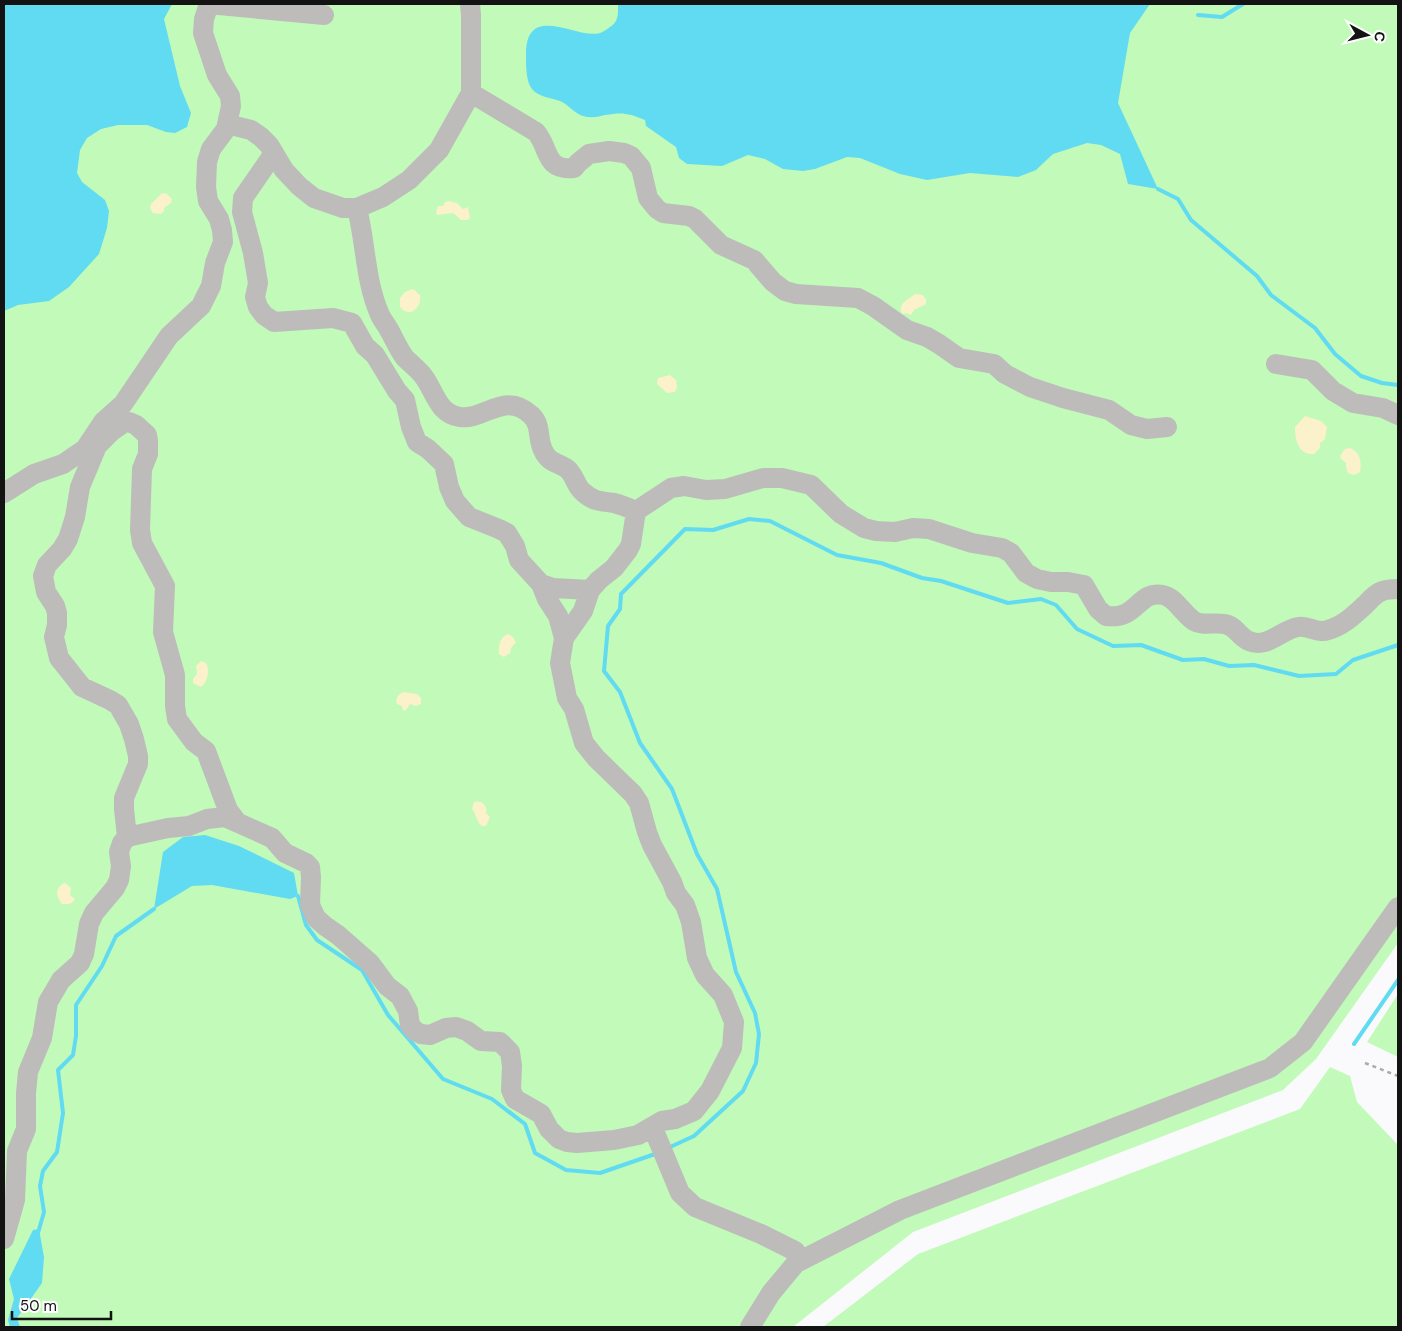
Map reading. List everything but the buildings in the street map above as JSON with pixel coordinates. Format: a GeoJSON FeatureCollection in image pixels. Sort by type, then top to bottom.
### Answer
{"type":"FeatureCollection","features":[{"type":"Feature","properties":{"kind":"lane"},"geometry":{"type":"LineString","coordinates":[[127,837],[124,798],[138,764],[134,739],[129,724],[118,706],[110,700],[82,687],[59,658],[54,637],[57,614],[55,606],[46,592],[43,576],[47,565],[68,539],[75,517],[80,487],[97,446],[112,431],[125,422],[126,413],[169,336],[201,306],[211,286],[215,263],[223,242],[219,219],[208,201],[206,188],[207,162],[211,149],[226,129],[231,106],[230,96],[217,75],[203,33],[208,4],[324,15]]}},
{"type":"Feature","properties":{"kind":"lane"},"geometry":{"type":"LineString","coordinates":[[227,124],[252,130],[261,137],[274,153],[284,170],[314,198],[343,208],[357,208],[397,189],[421,170],[439,150],[471,93],[470,4]]}},
{"type":"Feature","properties":{"kind":"lane"},"geometry":{"type":"LineString","coordinates":[[471,93],[536,132],[543,139],[548,156],[557,167],[563,169],[574,168],[589,154],[609,151],[631,156],[641,168],[648,198],[657,209],[663,213],[689,216],[695,219],[721,245],[754,260],[773,282],[785,291],[796,294],[858,298],[873,306],[907,330],[933,341],[964,360],[994,364],[1005,374],[1030,387],[1108,410],[1131,425],[1154,429],[1167,427]]}},
{"type":"Feature","properties":{"kind":"lane"},"geometry":{"type":"LineString","coordinates":[[4,1239],[15,1200],[17,1151],[26,1130],[28,1072],[42,1038],[48,1002],[62,980],[80,963],[84,954],[89,924],[94,913],[115,888],[119,880],[120,852],[122,843],[127,837],[168,828],[189,826],[207,819],[225,817],[272,838],[285,853],[306,862],[310,867],[312,877],[310,905],[316,918],[370,963],[387,986],[400,996],[408,1011],[410,1025],[421,1034],[430,1035],[446,1028],[456,1027],[467,1031],[481,1041],[490,1043],[500,1042],[510,1052],[512,1066],[511,1090],[515,1099],[541,1114],[553,1134],[567,1142],[614,1140],[638,1135],[653,1128],[662,1121],[674,1119],[694,1111],[710,1091],[732,1048],[734,1022],[723,995],[705,975],[698,958],[691,922],[685,906],[676,893],[652,845],[639,803],[633,794],[584,744],[574,709],[567,698],[563,680],[560,664],[564,638],[558,616],[547,600],[541,584],[519,560],[515,546],[507,534],[500,529],[469,517],[455,501],[449,487],[444,464],[428,448],[417,442],[411,428],[405,400],[397,391],[375,355],[365,346],[352,323],[333,318],[274,322],[264,316],[258,307],[255,296],[258,283],[253,253],[242,212],[243,198],[274,153]]}},
{"type":"Feature","properties":{"kind":"lane"},"geometry":{"type":"LineString","coordinates":[[357,208],[363,233],[368,278],[380,317],[403,355],[423,376],[442,408],[451,414],[466,417],[477,415],[498,406],[510,405],[522,408],[532,416],[538,426],[540,444],[548,459],[566,468],[573,474],[581,491],[598,502],[616,504],[636,511]]}},
{"type":"Feature","properties":{"kind":"lane"},"geometry":{"type":"LineString","coordinates":[[1276,364],[1312,370],[1333,391],[1353,403],[1383,408],[1398,415]]}},
{"type":"Feature","properties":{"kind":"lane"},"geometry":{"type":"LineString","coordinates":[[4,493],[34,474],[64,464],[85,449],[103,422],[126,413]]}},
{"type":"Feature","properties":{"kind":"lane"},"geometry":{"type":"LineString","coordinates":[[126,413],[147,435],[148,454],[142,469],[140,530],[142,543],[165,586],[163,632],[175,675],[177,719],[190,736],[206,751],[228,810],[237,822]]}},
{"type":"Feature","properties":{"kind":"lane"},"geometry":{"type":"LineString","coordinates":[[564,638],[583,611],[590,590],[614,568],[628,550],[636,511],[671,488],[684,486],[706,490],[725,489],[763,478],[782,478],[811,485],[841,514],[864,528],[894,532],[913,528],[929,529],[972,543],[1002,548],[1011,553],[1026,573],[1037,579],[1084,585],[1098,609],[1106,616],[1122,616],[1130,612],[1143,599],[1152,594],[1162,594],[1169,596],[1184,614],[1197,623],[1226,624],[1247,640],[1262,643],[1298,627],[1305,627],[1318,632],[1328,630],[1348,620],[1378,593],[1385,590],[1398,589]]}},
{"type":"Feature","properties":{"kind":"lane"},"geometry":{"type":"LineString","coordinates":[[541,584],[553,588],[590,590]]}},
{"type":"Feature","properties":{"kind":"lane"},"geometry":{"type":"LineString","coordinates":[[750,1327],[772,1292],[798,1262],[900,1210],[1270,1068],[1303,1042],[1398,907]]}},
{"type":"Feature","properties":{"kind":"lane"},"geometry":{"type":"LineString","coordinates":[[653,1128],[680,1193],[695,1207],[761,1234],[795,1251],[798,1262]]}},
{"type":"Feature","properties":{"kind":"path"},"geometry":{"type":"LineString","coordinates":[[1365,1063],[1398,1076]]}},
{"type":"Feature","properties":{"kind":"green space"},"geometry":{"type":"Polygon","coordinates":[[[4,4],[1398,4],[1398,943],[1316,1059],[1283,1090],[913,1232],[793,1327],[4,1327],[4,4]]]}},
{"type":"Feature","properties":{"kind":"green space"},"geometry":{"type":"Polygon","coordinates":[[[1398,994],[1398,1057],[1367,1042],[1398,994]]]}},
{"type":"Feature","properties":{"kind":"green space"},"geometry":{"type":"Polygon","coordinates":[[[1330,1067],[1350,1076],[1357,1102],[1398,1145],[1398,1327],[823,1327],[918,1254],[1300,1109],[1330,1067]]]}},
{"type":"Feature","properties":{"kind":"sand"},"geometry":{"type":"Polygon","coordinates":[[[162,193],[167,194],[172,199],[171,203],[164,208],[161,214],[153,213],[150,208],[151,204],[162,193]]]}},
{"type":"Feature","properties":{"kind":"sand"},"geometry":{"type":"Polygon","coordinates":[[[445,202],[457,203],[463,209],[468,207],[470,218],[468,220],[461,220],[453,213],[437,215],[438,206],[443,206],[445,202]]]}},
{"type":"Feature","properties":{"kind":"sand"},"geometry":{"type":"Polygon","coordinates":[[[413,289],[420,295],[420,300],[417,308],[408,312],[400,307],[400,298],[405,292],[413,289]]]}},
{"type":"Feature","properties":{"kind":"sand"},"geometry":{"type":"Polygon","coordinates":[[[915,294],[923,295],[926,304],[914,310],[911,315],[902,314],[902,304],[915,294]]]}},
{"type":"Feature","properties":{"kind":"sand"},"geometry":{"type":"Polygon","coordinates":[[[670,375],[676,380],[677,387],[675,392],[667,393],[657,384],[658,378],[670,375]]]}},
{"type":"Feature","properties":{"kind":"sand"},"geometry":{"type":"Polygon","coordinates":[[[1305,416],[1321,421],[1327,427],[1325,439],[1320,443],[1320,448],[1314,454],[1304,452],[1297,442],[1295,427],[1305,416]]]}},
{"type":"Feature","properties":{"kind":"sand"},"geometry":{"type":"Polygon","coordinates":[[[1350,448],[1358,455],[1361,465],[1360,472],[1354,475],[1348,473],[1346,463],[1340,456],[1345,449],[1350,448]]]}},
{"type":"Feature","properties":{"kind":"sand"},"geometry":{"type":"Polygon","coordinates":[[[508,634],[516,642],[511,648],[510,653],[504,657],[499,654],[499,645],[503,637],[508,634]]]}},
{"type":"Feature","properties":{"kind":"sand"},"geometry":{"type":"Polygon","coordinates":[[[201,661],[206,663],[208,672],[207,679],[201,687],[193,683],[193,679],[197,674],[196,666],[201,661]]]}},
{"type":"Feature","properties":{"kind":"sand"},"geometry":{"type":"Polygon","coordinates":[[[403,692],[417,694],[421,698],[421,704],[416,706],[410,704],[403,711],[402,706],[397,704],[396,700],[403,692]]]}},
{"type":"Feature","properties":{"kind":"sand"},"geometry":{"type":"Polygon","coordinates":[[[474,802],[485,805],[486,813],[490,817],[486,826],[482,826],[477,820],[472,809],[474,802]]]}},
{"type":"Feature","properties":{"kind":"sand"},"geometry":{"type":"Polygon","coordinates":[[[65,883],[71,888],[70,895],[75,899],[68,904],[62,904],[57,892],[59,887],[65,883]]]}},
{"type":"Feature","properties":{"kind":"water"},"geometry":{"type":"Polygon","coordinates":[[[4,4],[172,4],[164,19],[180,86],[191,113],[187,127],[175,133],[166,132],[147,125],[118,125],[101,129],[87,138],[80,150],[77,173],[82,182],[105,200],[109,211],[107,228],[99,254],[69,287],[49,301],[18,305],[4,311],[4,4]]]}},
{"type":"Feature","properties":{"kind":"water"},"geometry":{"type":"Polygon","coordinates":[[[618,4],[1150,4],[1130,33],[1118,103],[1158,189],[1128,184],[1120,154],[1101,145],[1087,143],[1053,154],[1036,170],[1018,177],[970,173],[927,180],[900,174],[860,158],[847,157],[815,169],[803,171],[783,169],[765,159],[748,155],[722,166],[687,164],[679,158],[676,147],[646,126],[645,120],[621,113],[585,117],[560,101],[538,94],[530,86],[526,56],[528,39],[534,30],[543,26],[554,26],[590,34],[600,33],[615,22],[618,4]]]}},
{"type":"Feature","properties":{"kind":"water"},"geometry":{"type":"Polygon","coordinates":[[[205,835],[239,846],[294,873],[298,896],[290,899],[212,885],[192,886],[154,909],[163,852],[183,837],[205,835]]]}},
{"type":"Feature","properties":{"kind":"water"},"geometry":{"type":"Polygon","coordinates":[[[39,1229],[44,1257],[42,1283],[17,1318],[20,1327],[10,1327],[8,1320],[14,1299],[9,1279],[33,1230],[39,1229]]]}},
{"type":"Feature","properties":{"kind":"waterway"},"geometry":{"type":"LineString","coordinates":[[1198,15],[1222,17],[1243,4]]}},
{"type":"Feature","properties":{"kind":"waterway"},"geometry":{"type":"LineString","coordinates":[[1158,189],[1178,199],[1191,220],[1257,276],[1271,295],[1315,328],[1335,354],[1361,376],[1382,383],[1398,385]]}},
{"type":"Feature","properties":{"kind":"waterway"},"geometry":{"type":"LineString","coordinates":[[668,1148],[694,1136],[743,1091],[756,1063],[759,1034],[755,1013],[736,972],[717,889],[697,854],[672,789],[640,743],[620,692],[604,671],[608,626],[620,609],[621,594],[685,529],[713,530],[749,519],[770,521],[837,555],[881,563],[922,578],[941,581],[1008,603],[1041,599],[1056,605],[1077,629],[1113,646],[1141,645],[1183,660],[1204,659],[1229,666],[1254,665],[1299,676],[1336,674],[1353,660],[1398,645]]}},
{"type":"Feature","properties":{"kind":"waterway"},"geometry":{"type":"LineString","coordinates":[[298,896],[306,925],[317,940],[362,970],[388,1015],[443,1079],[492,1099],[525,1124],[535,1153],[566,1170],[600,1173],[655,1154]]}},
{"type":"Feature","properties":{"kind":"waterway"},"geometry":{"type":"LineString","coordinates":[[38,1233],[44,1212],[40,1186],[43,1171],[57,1152],[63,1113],[58,1070],[73,1055],[76,1036],[76,1005],[102,966],[116,936],[154,909]]}},
{"type":"Feature","properties":{"kind":"waterway"},"geometry":{"type":"LineString","coordinates":[[1354,1044],[1398,980]]}}]}
